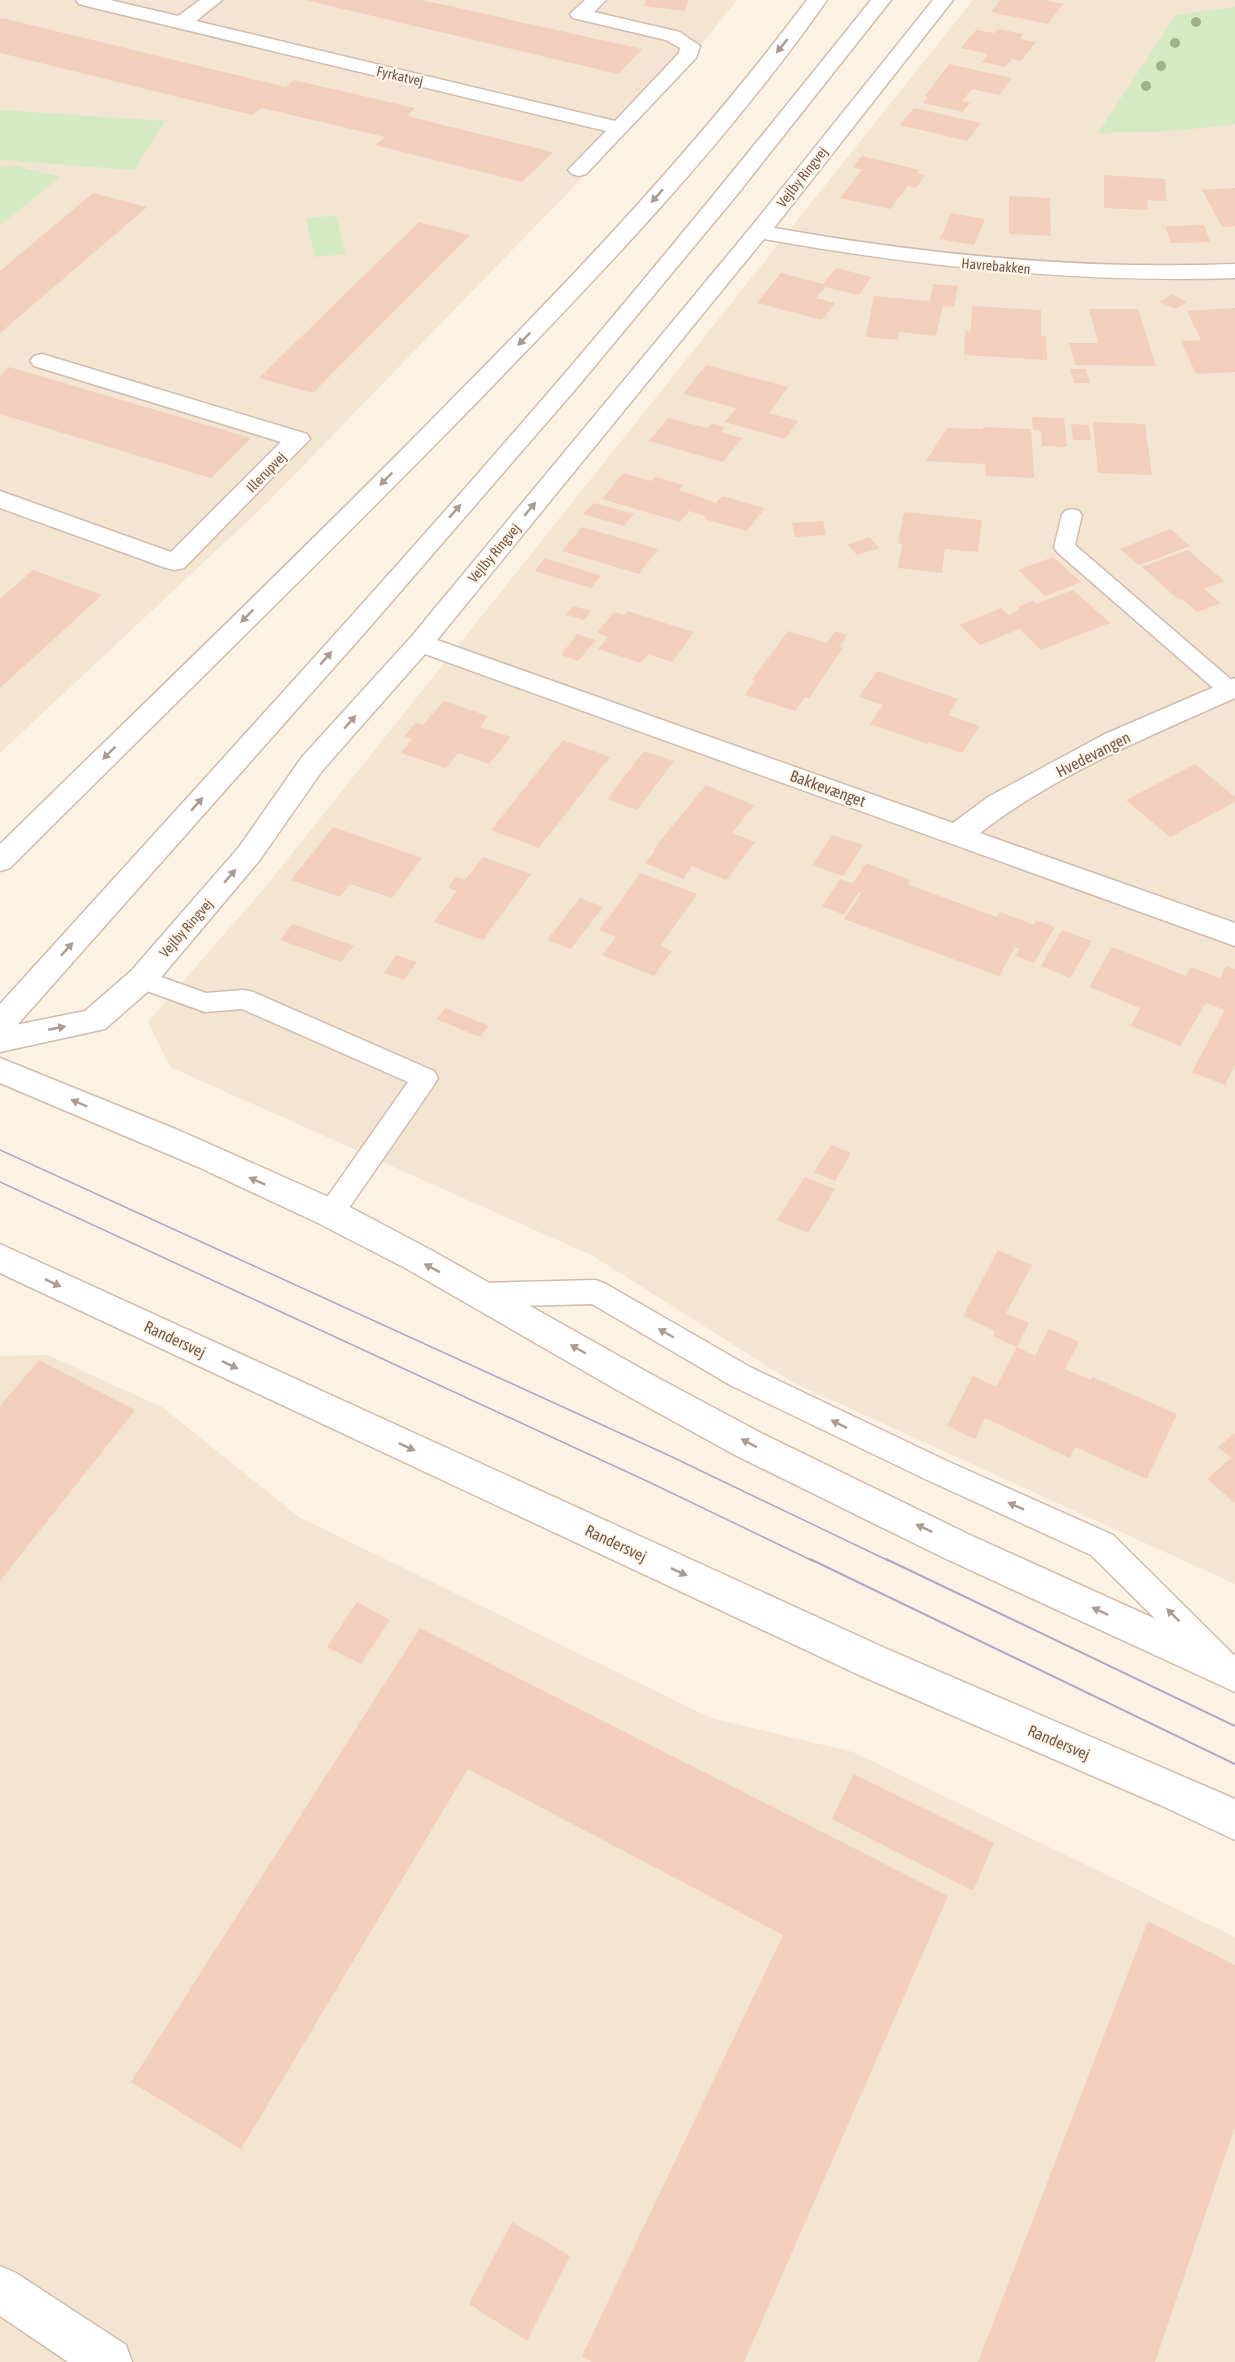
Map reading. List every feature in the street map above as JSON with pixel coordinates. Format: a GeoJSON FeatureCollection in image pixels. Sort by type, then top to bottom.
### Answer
{"type":"FeatureCollection","features":[{"type":"Feature","properties":{"kind":"street","name":"Fyrkatvej"},"geometry":{"type":"LineString","coordinates":[[86,0],[620,128]]}},
{"type":"Feature","properties":{"kind":"street"},"geometry":{"type":"LineString","coordinates":[[181,23],[212,0]]}},
{"type":"Feature","properties":{"kind":"street"},"geometry":{"type":"LineString","coordinates":[[579,170],[689,54],[690,46],[673,36],[580,14],[596,0]]}},
{"type":"Feature","properties":{"kind":"street"},"geometry":{"type":"LineString","coordinates":[[0,861],[428,438],[590,269],[697,152],[817,0]]}},
{"type":"Feature","properties":{"kind":"street"},"geometry":{"type":"LineString","coordinates":[[0,1024],[572,379],[748,167],[881,0]]}},
{"type":"Feature","properties":{"kind":"street","name":"Vejlby Ringvej"},"geometry":{"type":"LineString","coordinates":[[0,1040],[94,1021],[142,979],[249,854],[312,765],[420,643],[759,232],[943,0]]}},
{"type":"Feature","properties":{"kind":"street","name":"Havrebakken"},"geometry":{"type":"LineString","coordinates":[[759,232],[864,251],[1005,268],[1177,274],[1235,271]]}},
{"type":"Feature","properties":{"kind":"street","name":"Illerupvej"},"geometry":{"type":"LineString","coordinates":[[0,499],[175,562],[298,439],[42,361]]}},
{"type":"Feature","properties":{"kind":"street","name":"Bakkevænget"},"geometry":{"type":"LineString","coordinates":[[420,643],[1235,935]]}},
{"type":"Feature","properties":{"kind":"street","name":"Hvedevangen"},"geometry":{"type":"LineString","coordinates":[[958,834],[998,804],[1115,741],[1232,688]]}},
{"type":"Feature","properties":{"kind":"street"},"geometry":{"type":"LineString","coordinates":[[0,1070],[134,1126],[330,1214],[484,1295],[681,1408],[833,1486],[1232,1673]]}},
{"type":"Feature","properties":{"kind":"street","name":"Randersvej"},"geometry":{"type":"LineString","coordinates":[[0,1258],[873,1662],[1163,1786],[1235,1820]]}},
{"type":"Feature","properties":{"kind":"street"},"geometry":{"type":"LineString","coordinates":[[0,2289],[109,2362]]}},
{"type":"Feature","properties":{"kind":"lane"},"geometry":{"type":"LineString","coordinates":[[1072,515],[1064,547],[1232,688]]}},
{"type":"Feature","properties":{"kind":"lane"},"geometry":{"type":"LineString","coordinates":[[142,979],[205,1003],[244,999],[425,1078],[330,1214]]}},
{"type":"Feature","properties":{"kind":"lane"},"geometry":{"type":"LineString","coordinates":[[484,1295],[596,1292],[740,1376],[936,1470],[1102,1545],[1232,1673]]}},
{"type":"Feature","properties":{"kind":"shaded area"},"geometry":{"type":"Polygon","coordinates":[[[0,0],[737,0],[651,107],[266,504],[0,753],[0,0]]]}},
{"type":"Feature","properties":{"kind":"shaded area"},"geometry":{"type":"Polygon","coordinates":[[[973,0],[1235,0],[1235,1584],[794,1383],[593,1256],[170,1067],[148,1022],[267,885],[973,0]]]}},
{"type":"Feature","properties":{"kind":"shaded area"},"geometry":{"type":"Polygon","coordinates":[[[48,1355],[162,1407],[299,1517],[711,1718],[853,1752],[1235,1937],[1235,2362],[0,2362],[0,1356],[48,1355]]]}},
{"type":"Feature","properties":{"kind":"green space"},"geometry":{"type":"Polygon","coordinates":[[[1235,7],[1235,124],[1175,131],[1098,133],[1176,15],[1235,7]]]}},
{"type":"Feature","properties":{"kind":"green space"},"geometry":{"type":"Polygon","coordinates":[[[0,110],[165,121],[134,170],[0,160],[0,110]]]}},
{"type":"Feature","properties":{"kind":"green space"},"geometry":{"type":"Polygon","coordinates":[[[0,166],[16,166],[60,177],[0,225],[0,166]]]}},
{"type":"Feature","properties":{"kind":"green space"},"geometry":{"type":"Polygon","coordinates":[[[336,215],[346,254],[315,257],[306,219],[336,215]]]}},
{"type":"Feature","properties":{"kind":"building"},"geometry":{"type":"Polygon","coordinates":[[[305,0],[422,0],[642,49],[618,74],[305,0]]]}},
{"type":"Feature","properties":{"kind":"building"},"geometry":{"type":"Polygon","coordinates":[[[646,0],[688,0],[685,11],[643,6],[646,0]]]}},
{"type":"Feature","properties":{"kind":"building"},"geometry":{"type":"Polygon","coordinates":[[[1000,0],[1045,0],[1063,4],[1048,24],[991,12],[1000,0]]]}},
{"type":"Feature","properties":{"kind":"building"},"geometry":{"type":"Polygon","coordinates":[[[0,19],[286,87],[294,80],[415,108],[407,116],[553,152],[522,182],[375,145],[385,137],[262,108],[252,115],[0,53],[0,19]]]}},
{"type":"Feature","properties":{"kind":"building"},"geometry":{"type":"Polygon","coordinates":[[[998,29],[1023,34],[1020,39],[1036,42],[1021,61],[1012,59],[1005,67],[982,62],[988,54],[961,48],[976,30],[994,33],[998,29]]]}},
{"type":"Feature","properties":{"kind":"building"},"geometry":{"type":"Polygon","coordinates":[[[949,64],[1012,78],[999,95],[972,89],[962,101],[970,103],[963,112],[923,103],[928,97],[925,96],[949,64]]]}},
{"type":"Feature","properties":{"kind":"building"},"geometry":{"type":"Polygon","coordinates":[[[914,108],[981,123],[967,141],[900,125],[914,108]]]}},
{"type":"Feature","properties":{"kind":"building"},"geometry":{"type":"Polygon","coordinates":[[[862,156],[920,170],[917,173],[926,175],[915,188],[908,186],[890,209],[840,198],[862,170],[875,174],[853,167],[862,156]]]}},
{"type":"Feature","properties":{"kind":"building"},"geometry":{"type":"Polygon","coordinates":[[[1104,175],[1165,179],[1166,201],[1147,200],[1148,210],[1104,208],[1104,175]]]}},
{"type":"Feature","properties":{"kind":"building"},"geometry":{"type":"Polygon","coordinates":[[[1235,188],[1235,226],[1222,227],[1202,190],[1235,188]]]}},
{"type":"Feature","properties":{"kind":"building"},"geometry":{"type":"Polygon","coordinates":[[[93,193],[147,207],[0,333],[0,271],[93,193]]]}},
{"type":"Feature","properties":{"kind":"building"},"geometry":{"type":"Polygon","coordinates":[[[1009,196],[1050,198],[1051,236],[1009,234],[1009,196]]]}},
{"type":"Feature","properties":{"kind":"building"},"geometry":{"type":"Polygon","coordinates":[[[951,213],[985,219],[974,245],[940,239],[951,213]]]}},
{"type":"Feature","properties":{"kind":"building"},"geometry":{"type":"Polygon","coordinates":[[[419,222],[470,235],[313,393],[259,378],[419,222]]]}},
{"type":"Feature","properties":{"kind":"building"},"geometry":{"type":"Polygon","coordinates":[[[1204,225],[1210,242],[1171,243],[1165,226],[1204,225]]]}},
{"type":"Feature","properties":{"kind":"building"},"geometry":{"type":"Polygon","coordinates":[[[836,268],[872,277],[859,295],[825,287],[816,298],[835,303],[822,320],[757,303],[781,273],[823,284],[836,268]]]}},
{"type":"Feature","properties":{"kind":"building"},"geometry":{"type":"Polygon","coordinates":[[[933,284],[958,286],[954,307],[943,306],[936,336],[899,332],[898,340],[866,337],[874,296],[930,301],[933,284]]]}},
{"type":"Feature","properties":{"kind":"building"},"geometry":{"type":"Polygon","coordinates":[[[1172,294],[1187,302],[1175,309],[1160,302],[1172,294]]]}},
{"type":"Feature","properties":{"kind":"building"},"geometry":{"type":"Polygon","coordinates":[[[972,306],[1041,310],[1041,336],[1046,336],[1047,360],[964,355],[965,331],[971,332],[972,306]]]}},
{"type":"Feature","properties":{"kind":"building"},"geometry":{"type":"Polygon","coordinates":[[[1235,308],[1235,372],[1196,374],[1181,341],[1201,340],[1187,311],[1235,308]]]}},
{"type":"Feature","properties":{"kind":"building"},"geometry":{"type":"Polygon","coordinates":[[[1089,309],[1138,309],[1156,366],[1076,365],[1069,343],[1098,343],[1089,309]]]}},
{"type":"Feature","properties":{"kind":"building"},"geometry":{"type":"Polygon","coordinates":[[[706,365],[788,387],[769,413],[798,421],[785,439],[725,422],[736,408],[683,394],[706,365]]]}},
{"type":"Feature","properties":{"kind":"building"},"geometry":{"type":"Polygon","coordinates":[[[9,367],[251,438],[211,478],[0,414],[0,376],[9,367]]]}},
{"type":"Feature","properties":{"kind":"building"},"geometry":{"type":"Polygon","coordinates":[[[1070,369],[1086,369],[1090,383],[1074,383],[1070,369]]]}},
{"type":"Feature","properties":{"kind":"building"},"geometry":{"type":"Polygon","coordinates":[[[1032,417],[1064,418],[1067,447],[1042,446],[1041,431],[1033,430],[1032,417]]]}},
{"type":"Feature","properties":{"kind":"building"},"geometry":{"type":"Polygon","coordinates":[[[668,418],[707,428],[711,423],[725,427],[721,432],[742,438],[723,462],[649,441],[668,418]]]}},
{"type":"Feature","properties":{"kind":"building"},"geometry":{"type":"Polygon","coordinates":[[[1093,422],[1145,424],[1152,475],[1098,473],[1093,422]]]}},
{"type":"Feature","properties":{"kind":"building"},"geometry":{"type":"Polygon","coordinates":[[[1071,424],[1089,425],[1091,440],[1073,440],[1071,424]]]}},
{"type":"Feature","properties":{"kind":"building"},"geometry":{"type":"Polygon","coordinates":[[[983,427],[1031,429],[1034,478],[986,476],[985,464],[926,461],[947,428],[983,429],[983,427]]]}},
{"type":"Feature","properties":{"kind":"building"},"geometry":{"type":"Polygon","coordinates":[[[623,473],[651,481],[655,477],[683,485],[679,490],[716,503],[722,496],[765,508],[747,531],[704,519],[706,516],[689,511],[680,522],[602,499],[623,473]]]}},
{"type":"Feature","properties":{"kind":"building"},"geometry":{"type":"Polygon","coordinates":[[[594,503],[634,514],[624,526],[583,514],[594,503]]]}},
{"type":"Feature","properties":{"kind":"building"},"geometry":{"type":"Polygon","coordinates":[[[904,512],[982,520],[978,552],[945,549],[942,573],[898,568],[902,544],[898,543],[904,512]]]}},
{"type":"Feature","properties":{"kind":"building"},"geometry":{"type":"Polygon","coordinates":[[[823,521],[826,535],[795,537],[792,523],[823,521]]]}},
{"type":"Feature","properties":{"kind":"building"},"geometry":{"type":"Polygon","coordinates":[[[582,527],[658,549],[639,574],[562,551],[582,527]]]}},
{"type":"Feature","properties":{"kind":"building"},"geometry":{"type":"Polygon","coordinates":[[[1170,529],[1190,546],[1139,565],[1120,549],[1170,529]]]}},
{"type":"Feature","properties":{"kind":"building"},"geometry":{"type":"Polygon","coordinates":[[[869,537],[879,548],[857,555],[848,545],[869,537]]]}},
{"type":"Feature","properties":{"kind":"building"},"geometry":{"type":"Polygon","coordinates":[[[1188,550],[1224,581],[1204,589],[1221,603],[1197,612],[1181,598],[1178,599],[1142,567],[1188,550]]]}},
{"type":"Feature","properties":{"kind":"building"},"geometry":{"type":"Polygon","coordinates":[[[1053,557],[1081,582],[1045,596],[1018,570],[1053,557]]]}},
{"type":"Feature","properties":{"kind":"building"},"geometry":{"type":"Polygon","coordinates":[[[545,558],[601,576],[591,588],[535,571],[545,558]]]}},
{"type":"Feature","properties":{"kind":"building"},"geometry":{"type":"Polygon","coordinates":[[[33,570],[102,595],[0,688],[0,599],[33,570]]]}},
{"type":"Feature","properties":{"kind":"building"},"geometry":{"type":"Polygon","coordinates":[[[1073,590],[1110,623],[1041,650],[1019,629],[980,645],[959,625],[1001,608],[1008,615],[1020,610],[1018,607],[1033,601],[1036,604],[1073,590]]]}},
{"type":"Feature","properties":{"kind":"building"},"geometry":{"type":"Polygon","coordinates":[[[573,606],[591,611],[584,620],[566,615],[573,606]]]}},
{"type":"Feature","properties":{"kind":"building"},"geometry":{"type":"Polygon","coordinates":[[[628,611],[694,632],[672,662],[648,654],[641,663],[598,649],[608,637],[597,633],[614,612],[624,615],[628,611]]]}},
{"type":"Feature","properties":{"kind":"building"},"geometry":{"type":"Polygon","coordinates":[[[788,631],[827,643],[835,631],[847,635],[839,647],[843,648],[809,698],[805,697],[795,711],[745,695],[755,681],[752,680],[788,631]]]}},
{"type":"Feature","properties":{"kind":"building"},"geometry":{"type":"Polygon","coordinates":[[[577,634],[596,640],[578,661],[561,655],[577,634]]]}},
{"type":"Feature","properties":{"kind":"building"},"geometry":{"type":"Polygon","coordinates":[[[877,671],[958,699],[948,715],[980,726],[962,753],[870,724],[883,705],[859,697],[877,671]]]}},
{"type":"Feature","properties":{"kind":"building"},"geometry":{"type":"Polygon","coordinates":[[[444,701],[488,716],[480,727],[511,737],[489,764],[458,753],[446,768],[401,753],[412,739],[404,736],[416,723],[423,725],[444,701]]]}},
{"type":"Feature","properties":{"kind":"building"},"geometry":{"type":"Polygon","coordinates":[[[563,740],[610,757],[539,848],[491,830],[563,740]]]}},
{"type":"Feature","properties":{"kind":"building"},"geometry":{"type":"Polygon","coordinates":[[[644,751],[674,761],[637,810],[607,799],[644,751]]]}},
{"type":"Feature","properties":{"kind":"building"},"geometry":{"type":"Polygon","coordinates":[[[1195,764],[1235,797],[1235,802],[1170,837],[1126,800],[1195,764]]]}},
{"type":"Feature","properties":{"kind":"building"},"geometry":{"type":"Polygon","coordinates":[[[706,785],[754,805],[732,833],[755,842],[726,880],[692,866],[683,879],[645,863],[655,851],[653,850],[706,785]]]}},
{"type":"Feature","properties":{"kind":"building"},"geometry":{"type":"Polygon","coordinates":[[[333,827],[422,858],[392,898],[350,884],[340,897],[291,880],[333,827]]]}},
{"type":"Feature","properties":{"kind":"building"},"geometry":{"type":"Polygon","coordinates":[[[832,835],[863,845],[843,876],[812,865],[832,835]]]}},
{"type":"Feature","properties":{"kind":"building"},"geometry":{"type":"Polygon","coordinates":[[[483,857],[531,874],[483,940],[434,922],[457,891],[448,887],[456,877],[465,880],[483,857]]]}},
{"type":"Feature","properties":{"kind":"building"},"geometry":{"type":"Polygon","coordinates":[[[866,863],[910,880],[907,884],[997,917],[1000,912],[1034,925],[1036,920],[1055,927],[1034,963],[1015,956],[1020,949],[1015,947],[999,976],[844,919],[861,893],[859,892],[844,915],[822,906],[840,879],[853,883],[866,863]]]}},
{"type":"Feature","properties":{"kind":"building"},"geometry":{"type":"Polygon","coordinates":[[[641,873],[697,894],[660,946],[672,951],[654,976],[602,955],[616,937],[599,930],[641,873]]]}},
{"type":"Feature","properties":{"kind":"building"},"geometry":{"type":"Polygon","coordinates":[[[580,898],[603,907],[571,949],[547,940],[580,898]]]}},
{"type":"Feature","properties":{"kind":"building"},"geometry":{"type":"Polygon","coordinates":[[[293,924],[354,946],[341,962],[280,940],[293,924]]]}},
{"type":"Feature","properties":{"kind":"building"},"geometry":{"type":"Polygon","coordinates":[[[1062,930],[1092,941],[1070,978],[1041,966],[1062,930]]]}},
{"type":"Feature","properties":{"kind":"building"},"geometry":{"type":"Polygon","coordinates":[[[1112,947],[1186,976],[1191,967],[1220,978],[1226,966],[1235,969],[1235,1065],[1225,1085],[1192,1072],[1225,1010],[1206,1003],[1180,1046],[1131,1026],[1140,1008],[1089,987],[1112,947]]]}},
{"type":"Feature","properties":{"kind":"building"},"geometry":{"type":"Polygon","coordinates":[[[396,955],[417,962],[404,980],[384,973],[396,955]]]}},
{"type":"Feature","properties":{"kind":"building"},"geometry":{"type":"Polygon","coordinates":[[[445,1008],[489,1026],[480,1037],[436,1019],[445,1008]]]}},
{"type":"Feature","properties":{"kind":"building"},"geometry":{"type":"Polygon","coordinates":[[[831,1145],[851,1153],[835,1181],[814,1172],[831,1145]]]}},
{"type":"Feature","properties":{"kind":"building"},"geometry":{"type":"Polygon","coordinates":[[[805,1177],[835,1189],[808,1233],[777,1220],[805,1177]]]}},
{"type":"Feature","properties":{"kind":"building"},"geometry":{"type":"Polygon","coordinates":[[[998,1250],[1032,1265],[1006,1313],[1029,1323],[1017,1347],[993,1336],[995,1331],[963,1316],[998,1250]]]}},
{"type":"Feature","properties":{"kind":"building"},"geometry":{"type":"Polygon","coordinates":[[[1049,1329],[1079,1342],[1065,1369],[1091,1380],[1092,1377],[1177,1414],[1147,1479],[1075,1447],[1070,1458],[985,1418],[975,1439],[947,1426],[973,1376],[996,1387],[1017,1347],[1035,1356],[1049,1329]]]}},
{"type":"Feature","properties":{"kind":"building"},"geometry":{"type":"Polygon","coordinates":[[[39,1360],[135,1410],[0,1581],[0,1406],[39,1360]]]}},
{"type":"Feature","properties":{"kind":"building"},"geometry":{"type":"Polygon","coordinates":[[[1235,1433],[1235,1503],[1207,1479],[1231,1458],[1218,1447],[1235,1433]]]}},
{"type":"Feature","properties":{"kind":"building"},"geometry":{"type":"Polygon","coordinates":[[[357,1602],[390,1620],[361,1664],[327,1647],[357,1602]]]}},
{"type":"Feature","properties":{"kind":"building"},"geometry":{"type":"Polygon","coordinates":[[[420,1628],[948,1896],[744,2362],[592,2362],[582,2356],[783,1935],[468,1769],[241,2149],[131,2082],[420,1628]]]}},
{"type":"Feature","properties":{"kind":"building"},"geometry":{"type":"Polygon","coordinates":[[[854,1774],[994,1843],[973,1891],[832,1819],[854,1774]]]}},
{"type":"Feature","properties":{"kind":"building"},"geometry":{"type":"Polygon","coordinates":[[[1148,1921],[1235,1965],[1235,2127],[1155,2362],[978,2362],[1148,1921]]]}},
{"type":"Feature","properties":{"kind":"building"},"geometry":{"type":"Polygon","coordinates":[[[512,2222],[570,2256],[527,2341],[469,2304],[512,2222]]]}},
{"type":"Feature","properties":{"kind":"tram line"},"geometry":{"type":"LineString","coordinates":[[0,1150],[668,1455],[889,1561]]}},
{"type":"Feature","properties":{"kind":"tram line"},"geometry":{"type":"LineString","coordinates":[[0,1182],[651,1483],[813,1561]]}},
{"type":"Feature","properties":{"kind":"tram line"},"geometry":{"type":"LineString","coordinates":[[810,1559],[1235,1764]]}},
{"type":"Feature","properties":{"kind":"tram line"},"geometry":{"type":"LineString","coordinates":[[886,1559],[1235,1726]]}}]}
